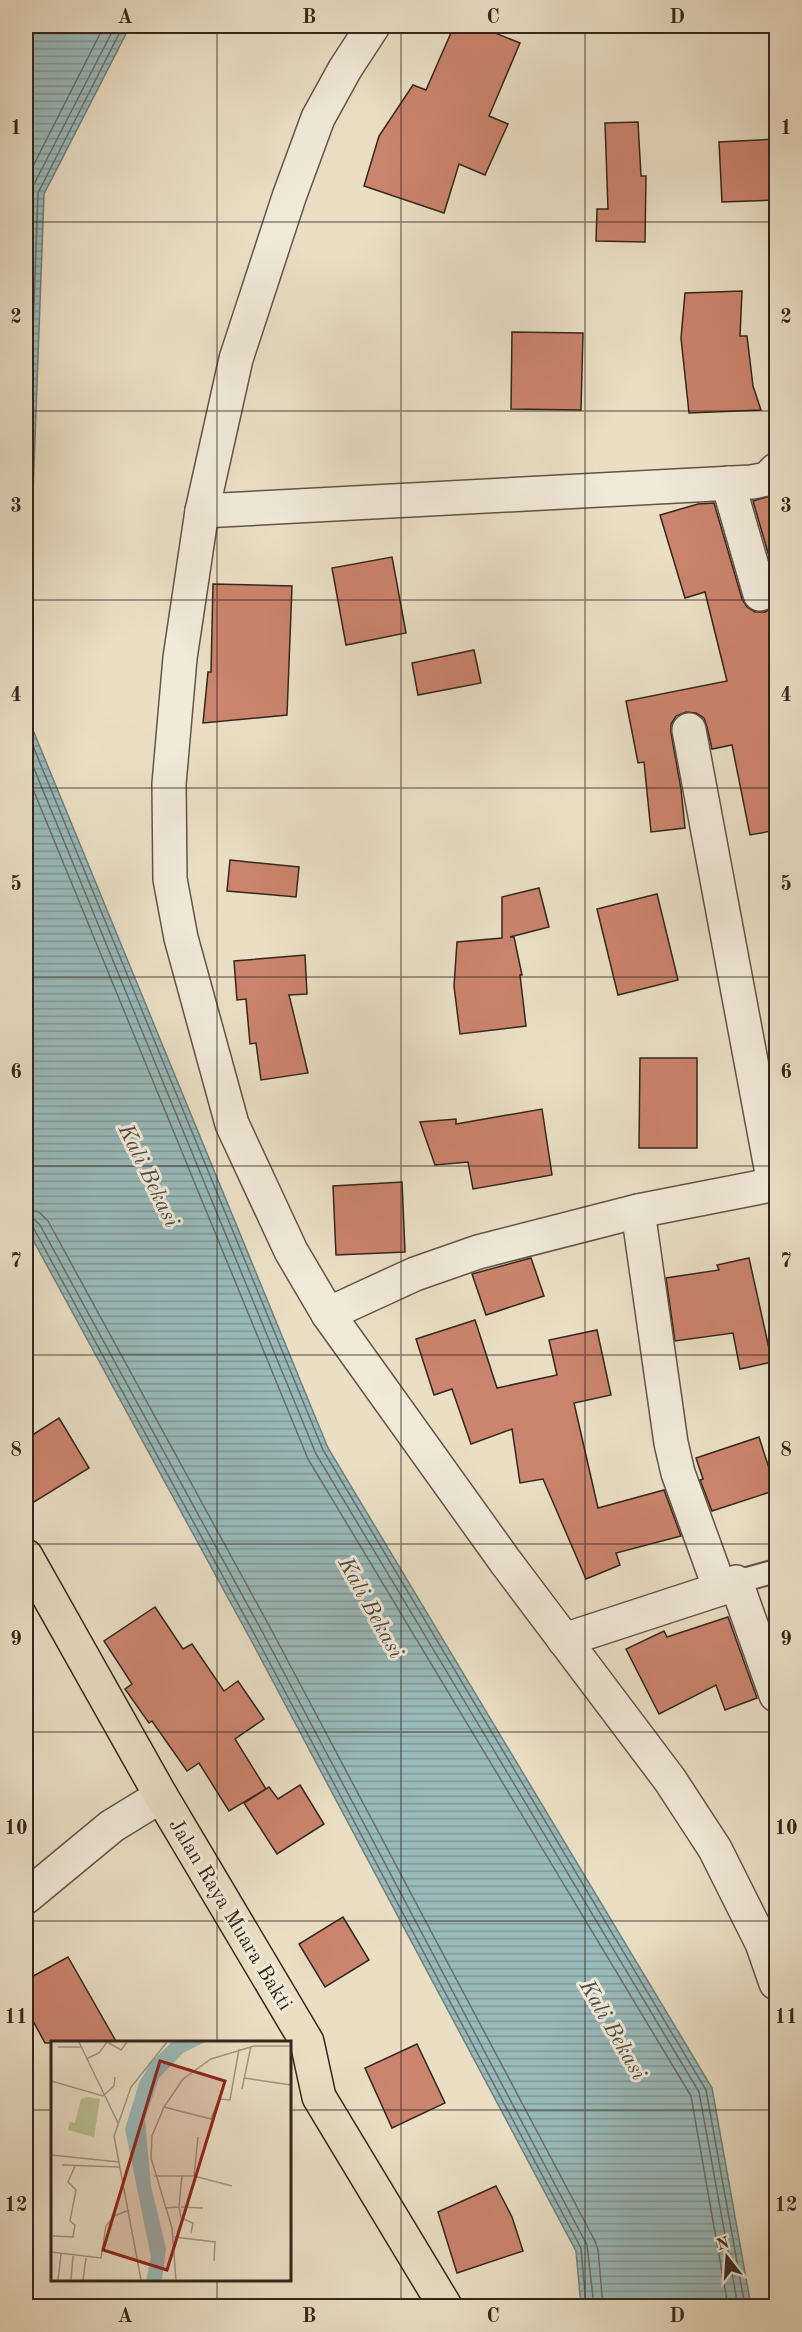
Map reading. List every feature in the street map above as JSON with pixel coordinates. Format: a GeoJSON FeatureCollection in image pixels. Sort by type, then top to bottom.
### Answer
{"type":"FeatureCollection","features":[{"type":"Feature","properties":{"kind":"main road","name":"Jalan Raya Muara Bakti"},"geometry":{"type":"LineString","coordinates":[[26,1556],[161,1796],[307,2042],[319,2097],[445,2307]]}},
{"type":"Feature","properties":{"kind":"street"},"geometry":{"type":"LineString","coordinates":[[373,26],[318,118],[289,197],[236,359],[202,511],[178,680],[169,783],[170,879],[181,938],[232,1125],[291,1251],[328,1314],[564,1640],[670,1780],[715,1849],[769,1942],[777,1983]]}},
{"type":"Feature","properties":{"kind":"street"},"geometry":{"type":"LineString","coordinates":[[202,511],[728,483],[767,478],[777,470]]}},
{"type":"Feature","properties":{"kind":"street"},"geometry":{"type":"LineString","coordinates":[[728,483],[760,594]]}},
{"type":"Feature","properties":{"kind":"street"},"geometry":{"type":"LineString","coordinates":[[328,1314],[415,1274],[478,1252],[638,1211],[775,1184],[689,730]]}},
{"type":"Feature","properties":{"kind":"street"},"geometry":{"type":"LineString","coordinates":[[638,1211],[673,1453],[692,1514],[728,1585],[742,1602],[777,1695]]}},
{"type":"Feature","properties":{"kind":"street"},"geometry":{"type":"LineString","coordinates":[[564,1640],[728,1585]]}},
{"type":"Feature","properties":{"kind":"street"},"geometry":{"type":"LineString","coordinates":[[26,1897],[112,1826],[161,1796]]}},
{"type":"Feature","properties":{"kind":"lane"},"geometry":{"type":"LineString","coordinates":[[728,1585],[777,1570]]}},
{"type":"Feature","properties":{"kind":"water"},"geometry":{"type":"Polygon","coordinates":[[[26,26],[130,26],[44,194],[26,684],[26,26]]]}},
{"type":"Feature","properties":{"kind":"water","name":"Kali Bekasi"},"geometry":{"type":"Polygon","coordinates":[[[26,713],[328,1448],[712,2088],[751,2306],[581,2306],[576,2251],[252,1642],[26,1227],[26,713]]]}},
{"type":"Feature","properties":{"kind":"building"},"geometry":{"type":"Polygon","coordinates":[[[454,26],[478,26],[520,43],[489,116],[508,124],[485,175],[459,164],[444,213],[364,186],[379,136],[413,85],[426,90],[454,26]]]}},
{"type":"Feature","properties":{"kind":"building"},"geometry":{"type":"Polygon","coordinates":[[[638,122],[641,176],[646,176],[645,242],[596,241],[597,209],[608,209],[605,123],[638,122]]]}},
{"type":"Feature","properties":{"kind":"building"},"geometry":{"type":"Polygon","coordinates":[[[777,139],[777,200],[722,202],[719,142],[777,139]]]}},
{"type":"Feature","properties":{"kind":"building"},"geometry":{"type":"Polygon","coordinates":[[[742,291],[740,336],[747,336],[753,386],[761,410],[689,413],[681,338],[685,293],[742,291]]]}},
{"type":"Feature","properties":{"kind":"building"},"geometry":{"type":"Polygon","coordinates":[[[512,332],[583,333],[581,410],[511,409],[512,332]]]}},
{"type":"Feature","properties":{"kind":"building"},"geometry":{"type":"Polygon","coordinates":[[[777,494],[777,584],[753,501],[777,494]]]}},
{"type":"Feature","properties":{"kind":"building"},"geometry":{"type":"Polygon","coordinates":[[[714,503],[742,599],[747,607],[755,612],[765,612],[777,602],[777,830],[750,835],[732,745],[712,749],[704,718],[696,713],[686,712],[676,716],[671,724],[685,828],[651,832],[644,762],[638,763],[626,701],[727,681],[705,592],[685,598],[660,515],[698,504],[714,503]]]}},
{"type":"Feature","properties":{"kind":"building"},"geometry":{"type":"Polygon","coordinates":[[[392,557],[406,633],[346,645],[332,568],[392,557]]]}},
{"type":"Feature","properties":{"kind":"building"},"geometry":{"type":"Polygon","coordinates":[[[213,584],[292,586],[287,715],[203,723],[208,672],[211,672],[213,584]]]}},
{"type":"Feature","properties":{"kind":"building"},"geometry":{"type":"Polygon","coordinates":[[[474,650],[481,683],[418,695],[412,663],[474,650]]]}},
{"type":"Feature","properties":{"kind":"building"},"geometry":{"type":"Polygon","coordinates":[[[230,860],[299,867],[296,897],[227,891],[230,860]]]}},
{"type":"Feature","properties":{"kind":"building"},"geometry":{"type":"Polygon","coordinates":[[[539,888],[549,927],[510,937],[514,937],[522,975],[520,975],[526,1026],[460,1034],[454,986],[457,942],[502,938],[502,897],[539,888]]]}},
{"type":"Feature","properties":{"kind":"building"},"geometry":{"type":"Polygon","coordinates":[[[657,894],[678,980],[618,995],[597,909],[657,894]]]}},
{"type":"Feature","properties":{"kind":"building"},"geometry":{"type":"Polygon","coordinates":[[[305,955],[307,994],[289,995],[308,1073],[261,1080],[256,1043],[250,1044],[246,999],[237,1000],[234,961],[305,955]]]}},
{"type":"Feature","properties":{"kind":"building"},"geometry":{"type":"Polygon","coordinates":[[[640,1058],[697,1058],[697,1148],[639,1148],[640,1058]]]}},
{"type":"Feature","properties":{"kind":"building"},"geometry":{"type":"Polygon","coordinates":[[[542,1109],[552,1175],[473,1189],[468,1162],[435,1165],[420,1122],[456,1119],[456,1124],[542,1109]]]}},
{"type":"Feature","properties":{"kind":"building"},"geometry":{"type":"Polygon","coordinates":[[[402,1182],[405,1252],[336,1255],[333,1186],[402,1182]]]}},
{"type":"Feature","properties":{"kind":"building"},"geometry":{"type":"Polygon","coordinates":[[[531,1258],[544,1296],[486,1315],[472,1274],[531,1258]]]}},
{"type":"Feature","properties":{"kind":"building"},"geometry":{"type":"Polygon","coordinates":[[[749,1258],[772,1362],[740,1369],[733,1333],[675,1341],[666,1278],[719,1270],[717,1265],[749,1258]]]}},
{"type":"Feature","properties":{"kind":"building"},"geometry":{"type":"Polygon","coordinates":[[[475,1320],[497,1388],[557,1375],[549,1340],[597,1330],[611,1395],[574,1403],[598,1508],[664,1490],[681,1536],[616,1553],[620,1565],[586,1579],[543,1479],[520,1483],[512,1429],[471,1444],[452,1389],[434,1395],[416,1339],[475,1320]]]}},
{"type":"Feature","properties":{"kind":"building"},"geometry":{"type":"Polygon","coordinates":[[[59,1418],[89,1468],[26,1507],[26,1439],[59,1418]]]}},
{"type":"Feature","properties":{"kind":"building"},"geometry":{"type":"Polygon","coordinates":[[[759,1437],[776,1490],[712,1511],[700,1480],[703,1479],[696,1458],[759,1437]]]}},
{"type":"Feature","properties":{"kind":"building"},"geometry":{"type":"Polygon","coordinates":[[[155,1607],[183,1649],[192,1644],[224,1691],[238,1681],[264,1719],[235,1739],[266,1789],[229,1811],[199,1763],[187,1771],[152,1721],[149,1723],[125,1689],[132,1684],[104,1641],[155,1607]]]}},
{"type":"Feature","properties":{"kind":"building"},"geometry":{"type":"Polygon","coordinates":[[[728,1617],[757,1698],[725,1710],[716,1685],[659,1714],[626,1649],[664,1631],[667,1637],[728,1617]]]}},
{"type":"Feature","properties":{"kind":"building"},"geometry":{"type":"Polygon","coordinates":[[[300,1785],[324,1824],[277,1854],[244,1803],[269,1787],[278,1799],[300,1785]]]}},
{"type":"Feature","properties":{"kind":"building"},"geometry":{"type":"Polygon","coordinates":[[[343,1917],[369,1960],[325,1987],[299,1944],[343,1917]]]}},
{"type":"Feature","properties":{"kind":"building"},"geometry":{"type":"Polygon","coordinates":[[[68,1957],[116,2041],[51,2041],[51,2043],[45,2043],[26,2008],[26,1980],[68,1957]]]}},
{"type":"Feature","properties":{"kind":"building"},"geometry":{"type":"Polygon","coordinates":[[[417,2044],[445,2103],[392,2128],[365,2068],[417,2044]]]}},
{"type":"Feature","properties":{"kind":"building"},"geometry":{"type":"Polygon","coordinates":[[[496,2186],[512,2217],[523,2251],[457,2273],[438,2212],[496,2186]]]}}]}
